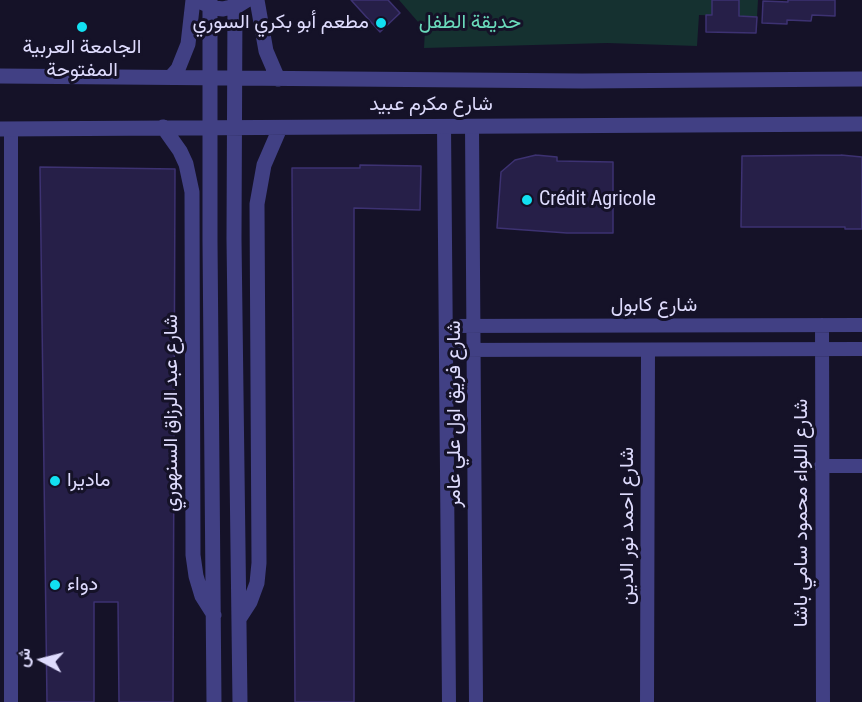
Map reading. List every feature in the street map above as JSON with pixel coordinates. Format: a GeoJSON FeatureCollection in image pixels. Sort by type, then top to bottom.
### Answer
{"type":"FeatureCollection","features":[{"type":"Feature","properties":{"kind":"street"},"geometry":{"type":"LineString","coordinates":[[171,78],[178,69],[188,44],[193,0]]}},
{"type":"Feature","properties":{"kind":"street"},"geometry":{"type":"LineString","coordinates":[[199,0],[206,5],[223,9],[239,5],[247,0]]}},
{"type":"Feature","properties":{"kind":"street"},"geometry":{"type":"LineString","coordinates":[[210,0],[214,615]]}},
{"type":"Feature","properties":{"kind":"street"},"geometry":{"type":"LineString","coordinates":[[235,0],[234,239],[240,702]]}},
{"type":"Feature","properties":{"kind":"street"},"geometry":{"type":"LineString","coordinates":[[258,0],[266,51],[278,79]]}},
{"type":"Feature","properties":{"kind":"street","name":"شارع مكرم عبيد"},"geometry":{"type":"LineString","coordinates":[[0,76],[570,81],[862,79]]}},
{"type":"Feature","properties":{"kind":"street","name":"شارع مكرم عبيد"},"geometry":{"type":"LineString","coordinates":[[5,129],[862,124]]}},
{"type":"Feature","properties":{"kind":"street","name":"شارع فريق اول علي عامر"},"geometry":{"type":"LineString","coordinates":[[444,126],[449,702]]}},
{"type":"Feature","properties":{"kind":"street","name":"شارع فريق اول علي عامر"},"geometry":{"type":"LineString","coordinates":[[472,126],[476,702]]}},
{"type":"Feature","properties":{"kind":"street","name":"شارع عبد الرزاق السنهوري"},"geometry":{"type":"LineString","coordinates":[[163,127],[180,151],[190,178],[193,555],[202,596],[214,615],[214,702]]}},
{"type":"Feature","properties":{"kind":"street"},"geometry":{"type":"LineString","coordinates":[[239,619],[250,602],[257,583],[259,563],[257,204],[264,165],[280,128]]}},
{"type":"Feature","properties":{"kind":"street"},"geometry":{"type":"LineString","coordinates":[[5,129],[5,353],[10,702]]}},
{"type":"Feature","properties":{"kind":"street"},"geometry":{"type":"LineString","coordinates":[[192,204],[211,192],[227,188],[244,193],[257,204]]}},
{"type":"Feature","properties":{"kind":"street","name":"شارع اللواء محمود سامي باشا"},"geometry":{"type":"LineString","coordinates":[[822,325],[823,702]]}},
{"type":"Feature","properties":{"kind":"street","name":"شارع كابول"},"geometry":{"type":"LineString","coordinates":[[447,326],[862,325]]}},
{"type":"Feature","properties":{"kind":"street"},"geometry":{"type":"LineString","coordinates":[[447,350],[862,349]]}},
{"type":"Feature","properties":{"kind":"street","name":"شارع احمد نور الدين"},"geometry":{"type":"LineString","coordinates":[[647,702],[648,350]]}},
{"type":"Feature","properties":{"kind":"street"},"geometry":{"type":"LineString","coordinates":[[821,466],[862,466]]}},
{"type":"Feature","properties":{"kind":"green space","name":"حديقة الطفل"},"geometry":{"type":"Polygon","coordinates":[[[399,0],[758,0],[757,17],[699,15],[697,46],[607,43],[424,48],[425,30],[399,0]]]}},
{"type":"Feature","properties":{"kind":"building","name":"مطعم أبو بكري السوري"},"geometry":{"type":"Polygon","coordinates":[[[351,0],[388,0],[400,13],[380,32],[351,0]]]}},
{"type":"Feature","properties":{"kind":"building"},"geometry":{"type":"Polygon","coordinates":[[[712,0],[739,0],[739,16],[757,17],[756,33],[706,32],[706,15],[712,15],[712,0]]]}},
{"type":"Feature","properties":{"kind":"building"},"geometry":{"type":"Polygon","coordinates":[[[788,0],[835,0],[835,16],[812,15],[811,21],[787,20],[787,24],[762,23],[763,1],[788,2],[788,0]]]}},
{"type":"Feature","properties":{"kind":"building"},"geometry":{"type":"Polygon","coordinates":[[[536,155],[557,157],[557,161],[613,162],[613,233],[567,233],[497,228],[501,172],[515,160],[536,155]]]}},
{"type":"Feature","properties":{"kind":"building"},"geometry":{"type":"Polygon","coordinates":[[[841,155],[862,157],[862,229],[741,227],[742,156],[841,155]]]}},
{"type":"Feature","properties":{"kind":"building"},"geometry":{"type":"Polygon","coordinates":[[[360,165],[421,166],[420,210],[354,208],[354,702],[295,702],[292,168],[360,168],[360,165]]]}},
{"type":"Feature","properties":{"kind":"building"},"geometry":{"type":"Polygon","coordinates":[[[40,167],[175,169],[173,702],[119,702],[118,602],[94,602],[94,702],[47,702],[40,167]]]}},
{"type":"Feature","properties":{"kind":"place","name":"مطعم أبو بكري السوري"},"geometry":{"type":"Point","coordinates":[381,23]}},
{"type":"Feature","properties":{"kind":"place","name":"الجامعة العربية المفتوحة"},"geometry":{"type":"Point","coordinates":[82,27]}},
{"type":"Feature","properties":{"kind":"place","name":"Crédit Agricole"},"geometry":{"type":"Point","coordinates":[527,200]}},
{"type":"Feature","properties":{"kind":"place","name":"ماديرا"},"geometry":{"type":"Point","coordinates":[55,481]}},
{"type":"Feature","properties":{"kind":"place","name":"دواء"},"geometry":{"type":"Point","coordinates":[55,585]}}]}
